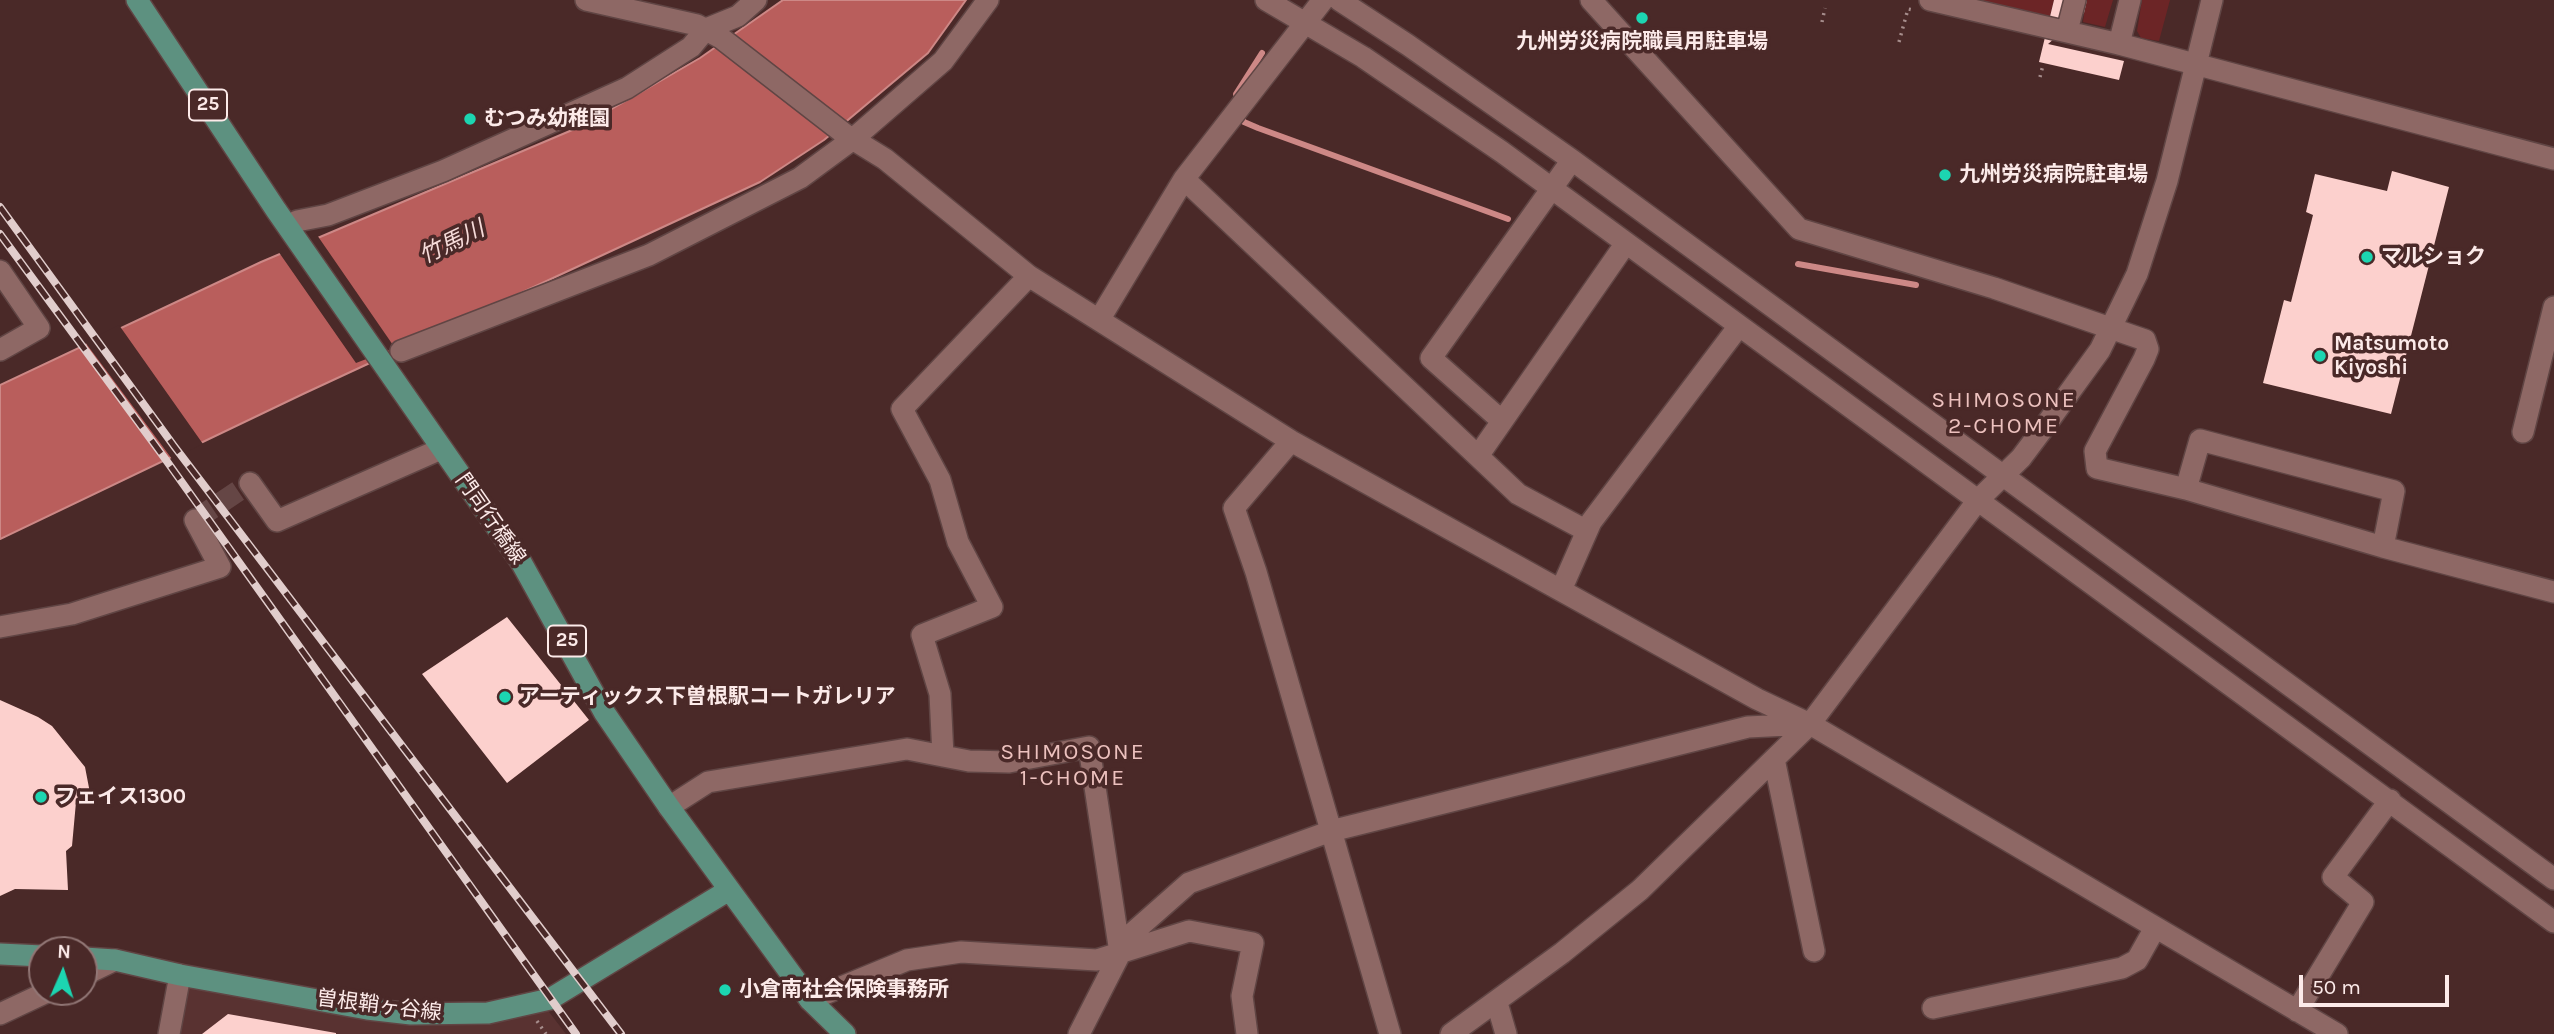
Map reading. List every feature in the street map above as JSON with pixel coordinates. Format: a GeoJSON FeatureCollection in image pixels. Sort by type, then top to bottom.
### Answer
{"type":"FeatureCollection","features":[{"type":"Feature","properties":{"kind":"main road","name":"門司行橋線"},"geometry":{"type":"LineString","coordinates":[[137,0],[401,394],[522,562],[604,712],[669,807],[810,1000],[845,1034]]}},
{"type":"Feature","properties":{"kind":"main road","name":"曽根鞘ヶ谷線"},"geometry":{"type":"LineString","coordinates":[[98,959],[411,1014],[453,1015],[518,1008],[550,999],[729,890]]}},
{"type":"Feature","properties":{"kind":"main road"},"geometry":{"type":"LineString","coordinates":[[0,954],[28,955]]}},
{"type":"Feature","properties":{"kind":"street"},"geometry":{"type":"LineString","coordinates":[[586,0],[713,33],[850,137],[885,159],[1029,276],[1291,441],[1757,699],[1810,724],[2337,1034]]}},
{"type":"Feature","properties":{"kind":"street"},"geometry":{"type":"LineString","coordinates":[[298,221],[328,215],[443,171],[627,88],[713,33],[757,0]]}},
{"type":"Feature","properties":{"kind":"street"},"geometry":{"type":"LineString","coordinates":[[401,351],[649,255],[800,178],[943,61],[988,0]]}},
{"type":"Feature","properties":{"kind":"street"},"geometry":{"type":"LineString","coordinates":[[1266,0],[1304,20],[1426,97],[2554,922]]}},
{"type":"Feature","properties":{"kind":"street"},"geometry":{"type":"LineString","coordinates":[[1099,320],[1184,179],[1304,20],[1323,0]]}},
{"type":"Feature","properties":{"kind":"street"},"geometry":{"type":"LineString","coordinates":[[1339,0],[1572,160],[2554,878]]}},
{"type":"Feature","properties":{"kind":"street"},"geometry":{"type":"LineString","coordinates":[[1591,0],[1799,229],[2144,340],[2148,349],[2115,419],[2095,451],[2095,463],[2103,471],[2186,489],[2382,547],[2554,592]]}},
{"type":"Feature","properties":{"kind":"street"},"geometry":{"type":"LineString","coordinates":[[1930,0],[2119,44],[2554,159]]}},
{"type":"Feature","properties":{"kind":"street"},"geometry":{"type":"LineString","coordinates":[[2067,31],[2075,0]]}},
{"type":"Feature","properties":{"kind":"street"},"geometry":{"type":"LineString","coordinates":[[2119,44],[2130,0]]}},
{"type":"Feature","properties":{"kind":"street"},"geometry":{"type":"LineString","coordinates":[[1451,1034],[1497,1003],[1640,890],[1724,811],[1810,724],[1978,500],[2045,426],[2113,329],[2154,225],[2212,0]]}},
{"type":"Feature","properties":{"kind":"street"},"geometry":{"type":"LineString","coordinates":[[1502,421],[1431,358],[1550,187],[1572,160]]}},
{"type":"Feature","properties":{"kind":"street"},"geometry":{"type":"LineString","coordinates":[[1184,179],[1518,494],[1587,531]]}},
{"type":"Feature","properties":{"kind":"street"},"geometry":{"type":"LineString","coordinates":[[1478,456],[1626,243]]}},
{"type":"Feature","properties":{"kind":"street"},"geometry":{"type":"LineString","coordinates":[[0,271],[39,328],[0,351]]}},
{"type":"Feature","properties":{"kind":"street"},"geometry":{"type":"LineString","coordinates":[[943,756],[940,694],[922,635],[992,607],[958,542],[940,480],[902,409],[1029,276]]}},
{"type":"Feature","properties":{"kind":"street"},"geometry":{"type":"LineString","coordinates":[[2523,432],[2554,307]]}},
{"type":"Feature","properties":{"kind":"street"},"geometry":{"type":"LineString","coordinates":[[1561,590],[1587,531],[1739,326]]}},
{"type":"Feature","properties":{"kind":"street"},"geometry":{"type":"LineString","coordinates":[[2186,489],[2200,440],[2394,491],[2382,547]]}},
{"type":"Feature","properties":{"kind":"street"},"geometry":{"type":"LineString","coordinates":[[1291,441],[1234,508],[1256,572],[1390,1034]]}},
{"type":"Feature","properties":{"kind":"street"},"geometry":{"type":"LineString","coordinates":[[250,483],[277,521],[441,449]]}},
{"type":"Feature","properties":{"kind":"street"},"geometry":{"type":"LineString","coordinates":[[0,627],[72,614],[219,567],[195,520]]}},
{"type":"Feature","properties":{"kind":"street"},"geometry":{"type":"LineString","coordinates":[[1079,1034],[1129,936],[1189,883],[1331,831],[1748,727],[1810,724]]}},
{"type":"Feature","properties":{"kind":"street"},"geometry":{"type":"LineString","coordinates":[[669,807],[708,782],[907,749],[969,761],[1009,762],[1088,747],[1120,953]]}},
{"type":"Feature","properties":{"kind":"street"},"geometry":{"type":"LineString","coordinates":[[1773,759],[1814,951]]}},
{"type":"Feature","properties":{"kind":"street"},"geometry":{"type":"LineString","coordinates":[[2297,1011],[2363,902],[2333,877],[2390,800]]}},
{"type":"Feature","properties":{"kind":"street"},"geometry":{"type":"LineString","coordinates":[[1933,1008],[2122,968],[2137,960],[2155,928]]}},
{"type":"Feature","properties":{"kind":"street"},"geometry":{"type":"LineString","coordinates":[[810,1000],[907,960],[961,952],[1097,960],[1189,931],[1253,943],[1242,996],[1247,1034]]}},
{"type":"Feature","properties":{"kind":"street"},"geometry":{"type":"LineString","coordinates":[[98,968],[115,960]]}},
{"type":"Feature","properties":{"kind":"street"},"geometry":{"type":"LineString","coordinates":[[169,1034],[180,975]]}},
{"type":"Feature","properties":{"kind":"street"},"geometry":{"type":"LineString","coordinates":[[0,1014],[28,1001]]}},
{"type":"Feature","properties":{"kind":"street"},"geometry":{"type":"LineString","coordinates":[[1497,1003],[1506,1034]]}},
{"type":"Feature","properties":{"kind":"path"},"geometry":{"type":"LineString","coordinates":[[1822,22],[1825,8]]}},
{"type":"Feature","properties":{"kind":"path"},"geometry":{"type":"LineString","coordinates":[[1899,42],[1902,28]]}},
{"type":"Feature","properties":{"kind":"path"},"geometry":{"type":"LineString","coordinates":[[2040,77],[2043,65]]}},
{"type":"Feature","properties":{"kind":"path"},"geometry":{"type":"LineString","coordinates":[[536,1020],[546,1034]]}},
{"type":"Feature","properties":{"kind":"shaded area"},"geometry":{"type":"Polygon","coordinates":[[[1971,0],[2054,0],[2049,19],[1971,0]]]}},
{"type":"Feature","properties":{"kind":"shaded area"},"geometry":{"type":"Polygon","coordinates":[[[2086,0],[2113,0],[2105,27],[2083,22],[2086,0]]]}},
{"type":"Feature","properties":{"kind":"shaded area"},"geometry":{"type":"Polygon","coordinates":[[[2142,0],[2170,0],[2159,41],[2141,38],[2137,31],[2142,0]]]}},
{"type":"Feature","properties":{"kind":"shaded area"},"geometry":{"type":"Polygon","coordinates":[[[189,982],[462,1024],[546,1008],[566,1034],[179,1034],[189,982]]]}},
{"type":"Feature","properties":{"kind":"water","name":"竹馬川"},"geometry":{"type":"Polygon","coordinates":[[[783,0],[966,0],[928,53],[824,140],[760,182],[303,394],[0,539],[0,385],[261,262],[584,125],[700,58],[783,0]]]}},
{"type":"Feature","properties":{"kind":"pier"},"geometry":{"type":"Polygon","coordinates":[[[317,235],[395,348],[356,363],[278,251],[317,235]]]}},
{"type":"Feature","properties":{"kind":"pier"},"geometry":{"type":"Polygon","coordinates":[[[119,325],[203,444],[172,459],[85,342],[119,325]]]}},
{"type":"Feature","properties":{"kind":"building"},"geometry":{"type":"Polygon","coordinates":[[[2054,0],[2087,0],[2084,13],[2048,44],[2124,61],[2119,80],[2039,62],[2054,0]]]}},
{"type":"Feature","properties":{"kind":"building","name":"マルショク"},"geometry":{"type":"Polygon","coordinates":[[[2392,171],[2449,187],[2391,414],[2263,383],[2284,300],[2291,302],[2313,215],[2306,212],[2315,174],[2387,191],[2392,171]]]}},
{"type":"Feature","properties":{"kind":"building","name":"アーティックス下曽根駅コートガレリア"},"geometry":{"type":"Polygon","coordinates":[[[507,617],[589,720],[507,783],[422,674],[507,617]]]}},
{"type":"Feature","properties":{"kind":"building","name":"フェイス1300"},"geometry":{"type":"Polygon","coordinates":[[[0,700],[52,726],[85,767],[90,793],[76,802],[72,846],[66,851],[68,890],[15,889],[0,896],[0,700]]]}},
{"type":"Feature","properties":{"kind":"building"},"geometry":{"type":"Polygon","coordinates":[[[228,1014],[336,1033],[336,1034],[202,1034],[228,1014]]]}},
{"type":"Feature","properties":{"kind":"waterway"},"geometry":{"type":"LineString","coordinates":[[1238,102],[1236,94],[1262,53]]}},
{"type":"Feature","properties":{"kind":"waterway"},"geometry":{"type":"LineString","coordinates":[[1239,113],[1244,122],[1258,128],[1508,219]]}},
{"type":"Feature","properties":{"kind":"waterway"},"geometry":{"type":"LineString","coordinates":[[1798,264],[1916,285]]}},
{"type":"Feature","properties":{"kind":"tunnel"},"geometry":{"type":"LineString","coordinates":[[195,520],[250,483]]}},
{"type":"Feature","properties":{"kind":"railway"},"geometry":{"type":"LineString","coordinates":[[0,207],[174,446],[621,1034]]}},
{"type":"Feature","properties":{"kind":"railway"},"geometry":{"type":"LineString","coordinates":[[0,234],[166,460],[576,1034]]}},
{"type":"Feature","properties":{"kind":"place","name":"九州労災病院職員用駐車場"},"geometry":{"type":"Point","coordinates":[1642,18]}},
{"type":"Feature","properties":{"kind":"place","name":"むつみ幼稚園"},"geometry":{"type":"Point","coordinates":[470,119]}},
{"type":"Feature","properties":{"kind":"place","name":"九州労災病院駐車場"},"geometry":{"type":"Point","coordinates":[1945,175]}},
{"type":"Feature","properties":{"kind":"place","name":"マルショク"},"geometry":{"type":"Point","coordinates":[2367,257]}},
{"type":"Feature","properties":{"kind":"place","name":"Matsumoto Kiyoshi"},"geometry":{"type":"Point","coordinates":[2320,356]}},
{"type":"Feature","properties":{"kind":"place","name":"アーティックス下曽根駅コートガレリア"},"geometry":{"type":"Point","coordinates":[505,697]}},
{"type":"Feature","properties":{"kind":"place","name":"フェイス1300"},"geometry":{"type":"Point","coordinates":[41,797]}},
{"type":"Feature","properties":{"kind":"place","name":"小倉南社会保険事務所"},"geometry":{"type":"Point","coordinates":[725,990]}},
{"type":"Feature","properties":{"kind":"district","name":"SHIMOSONE 2-CHOME"},"geometry":{"type":"Point","coordinates":[2004,413]}},
{"type":"Feature","properties":{"kind":"district","name":"SHIMOSONE 1-CHOME"},"geometry":{"type":"Point","coordinates":[1073,765]}}]}
